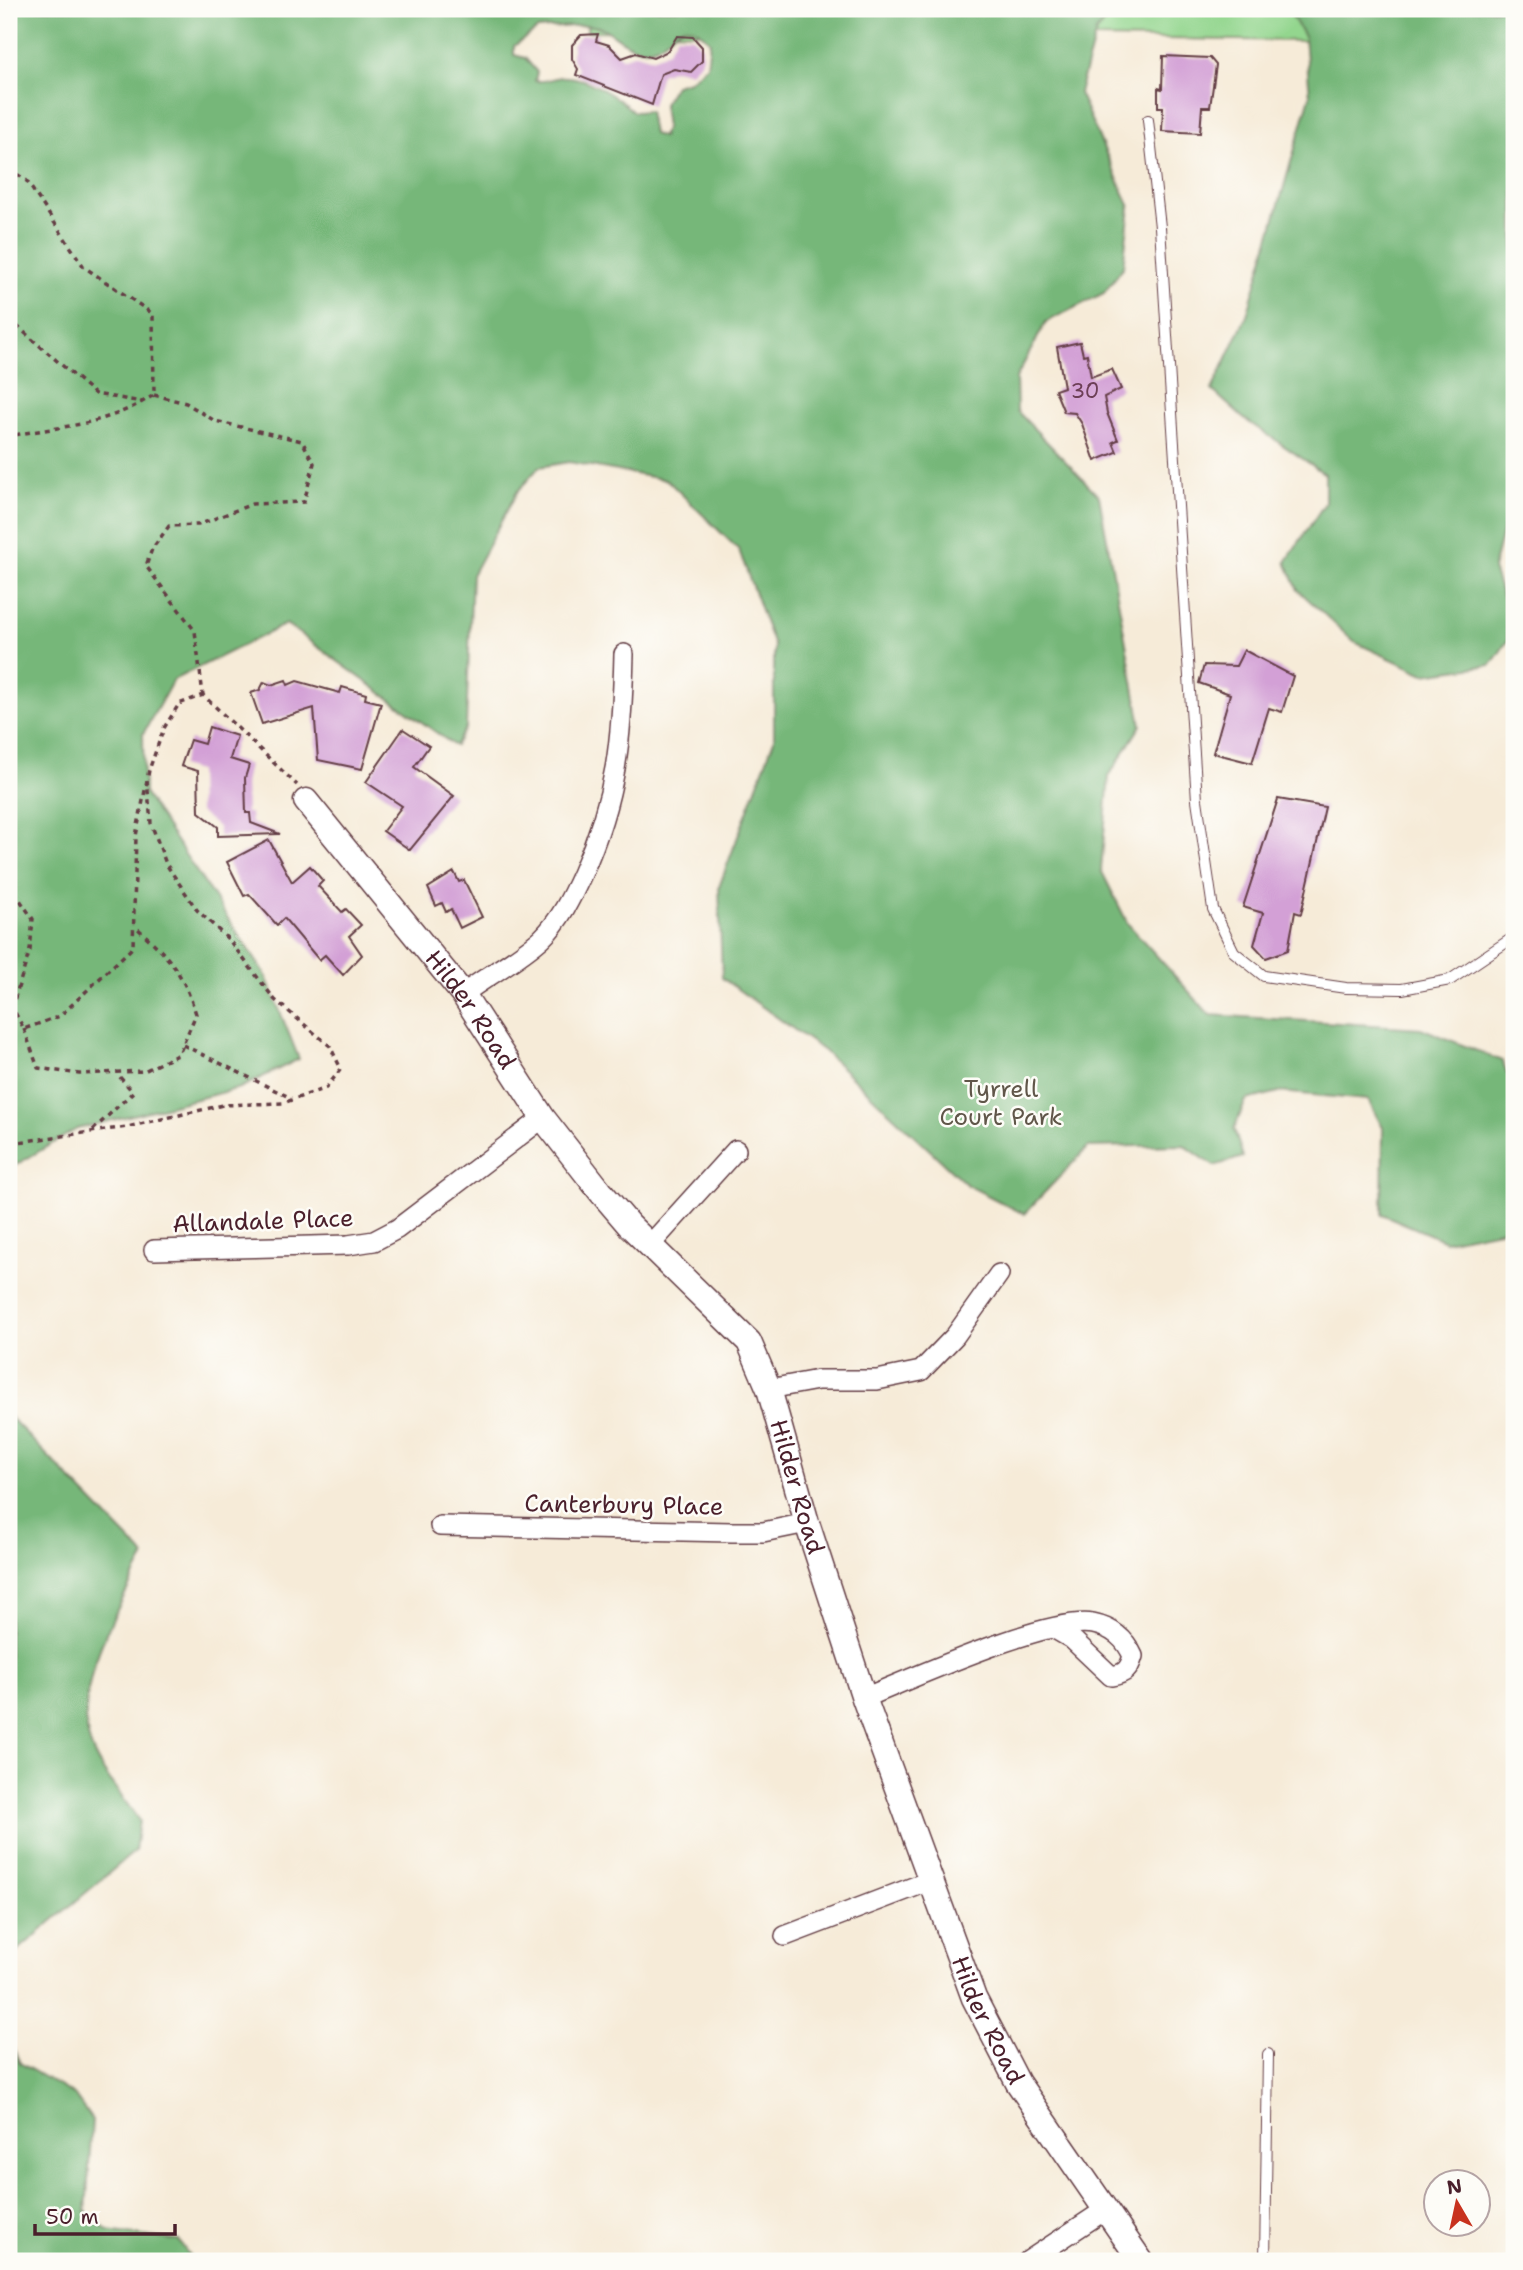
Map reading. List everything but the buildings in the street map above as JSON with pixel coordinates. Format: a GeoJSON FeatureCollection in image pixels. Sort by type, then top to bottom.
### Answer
{"type":"FeatureCollection","features":[{"type":"Feature","properties":{"kind":"street"},"geometry":{"type":"LineString","coordinates":[[463,994],[542,937],[570,900],[599,835],[613,791],[619,750],[624,654]]}},
{"type":"Feature","properties":{"kind":"street","name":"Hilder Road"},"geometry":{"type":"LineString","coordinates":[[306,801],[463,994],[543,1118],[600,1191],[650,1245],[749,1342],[769,1389],[807,1523],[864,1698],[974,1998],[996,2045],[1041,2118],[1141,2261]]}},
{"type":"Feature","properties":{"kind":"street","name":"Allandale Place"},"geometry":{"type":"LineString","coordinates":[[155,1250],[348,1245],[374,1241],[428,1209],[543,1118]]}},
{"type":"Feature","properties":{"kind":"street"},"geometry":{"type":"LineString","coordinates":[[650,1245],[736,1150]]}},
{"type":"Feature","properties":{"kind":"street"},"geometry":{"type":"LineString","coordinates":[[769,1389],[818,1380],[877,1380],[921,1371],[955,1336],[999,1274]]}},
{"type":"Feature","properties":{"kind":"street","name":"Canterbury Place"},"geometry":{"type":"LineString","coordinates":[[440,1526],[763,1532],[807,1523]]}},
{"type":"Feature","properties":{"kind":"street"},"geometry":{"type":"LineString","coordinates":[[864,1698],[1053,1628]]}},
{"type":"Feature","properties":{"kind":"street"},"geometry":{"type":"LineString","coordinates":[[785,1936],[932,1880]]}},
{"type":"Feature","properties":{"kind":"street"},"geometry":{"type":"LineString","coordinates":[[1028,2261],[1105,2210]]}},
{"type":"Feature","properties":{"kind":"lane"},"geometry":{"type":"LineString","coordinates":[[1148,120],[1160,227],[1197,800],[1213,909],[1234,952],[1264,976],[1346,988],[1402,989],[1450,980],[1514,937]]}},
{"type":"Feature","properties":{"kind":"lane"},"geometry":{"type":"LineString","coordinates":[[1265,2261],[1268,2054]]}},
{"type":"Feature","properties":{"kind":"path"},"geometry":{"type":"LineString","coordinates":[[9,169],[26,180],[84,267],[153,314],[154,395]]}},
{"type":"Feature","properties":{"kind":"path"},"geometry":{"type":"LineString","coordinates":[[9,318],[95,394],[142,402]]}},
{"type":"Feature","properties":{"kind":"path"},"geometry":{"type":"LineString","coordinates":[[9,436],[92,424],[154,395],[186,402],[215,421],[302,441],[314,463],[304,502],[253,504],[198,525],[169,526],[152,549],[146,566],[195,631],[203,695],[295,781],[306,801]]}},
{"type":"Feature","properties":{"kind":"path"},"geometry":{"type":"LineString","coordinates":[[24,1029],[60,1016],[132,947],[135,926],[136,836],[147,780],[164,728],[178,704],[203,695]]}},
{"type":"Feature","properties":{"kind":"path"},"geometry":{"type":"LineString","coordinates":[[11,1143],[91,1132],[223,1105],[283,1102],[326,1088],[341,1069],[330,1046],[275,1000],[229,940],[197,910],[166,864],[151,823],[147,780]]}},
{"type":"Feature","properties":{"kind":"path"},"geometry":{"type":"LineString","coordinates":[[9,884],[33,919],[30,950],[12,1007],[24,1029],[38,1068],[79,1074],[144,1072],[179,1054],[196,1014],[189,991],[172,960],[135,926]]}},
{"type":"Feature","properties":{"kind":"path"},"geometry":{"type":"LineString","coordinates":[[183,1045],[293,1099]]}},
{"type":"Feature","properties":{"kind":"path"},"geometry":{"type":"LineString","coordinates":[[91,1132],[133,1092],[116,1074]]}},
{"type":"Feature","properties":{"kind":"green space","name":"Tyrrell Court Park"},"geometry":{"type":"Polygon","coordinates":[[[9,9],[1115,9],[1096,32],[1079,93],[1130,207],[1123,267],[1104,293],[1046,322],[1016,378],[1017,411],[1099,496],[1141,725],[1109,776],[1101,870],[1128,924],[1210,1015],[1421,1028],[1502,1061],[1514,1089],[1514,1227],[1445,1241],[1382,1214],[1383,1128],[1368,1100],[1279,1092],[1246,1100],[1234,1129],[1243,1157],[1214,1166],[1184,1145],[1088,1147],[1024,1214],[967,1185],[824,1051],[722,978],[719,887],[774,740],[774,646],[739,550],[667,480],[569,462],[539,467],[517,492],[472,575],[466,727],[455,746],[286,624],[173,680],[143,734],[144,793],[265,974],[299,1059],[240,1088],[77,1129],[9,1169],[9,9]],[[584,25],[538,29],[514,46],[514,55],[525,58],[537,72],[535,81],[571,77],[591,83],[634,112],[649,111],[653,134],[662,137],[666,128],[663,104],[675,85],[689,81],[707,66],[710,41],[699,32],[685,27],[655,47],[641,49],[604,29],[584,25]]]}},
{"type":"Feature","properties":{"kind":"green space"},"geometry":{"type":"Polygon","coordinates":[[[588,9],[1514,9],[1309,41],[587,31],[588,9]]]}},
{"type":"Feature","properties":{"kind":"green space"},"geometry":{"type":"Polygon","coordinates":[[[1288,9],[1514,9],[1514,484],[1493,569],[1504,602],[1508,640],[1491,665],[1424,674],[1354,642],[1298,590],[1286,562],[1325,503],[1325,474],[1243,418],[1212,390],[1247,315],[1310,96],[1305,38],[1288,9]]]}},
{"type":"Feature","properties":{"kind":"green space"},"geometry":{"type":"Polygon","coordinates":[[[9,1416],[145,1556],[110,1624],[91,1675],[86,1701],[86,1726],[92,1749],[107,1777],[139,1821],[135,1851],[16,1952],[9,1972],[9,1416]]]}},
{"type":"Feature","properties":{"kind":"green space"},"geometry":{"type":"Polygon","coordinates":[[[9,2039],[20,2063],[74,2095],[92,2120],[86,2212],[108,2231],[179,2241],[193,2261],[9,2261],[9,2039]]]}}]}
